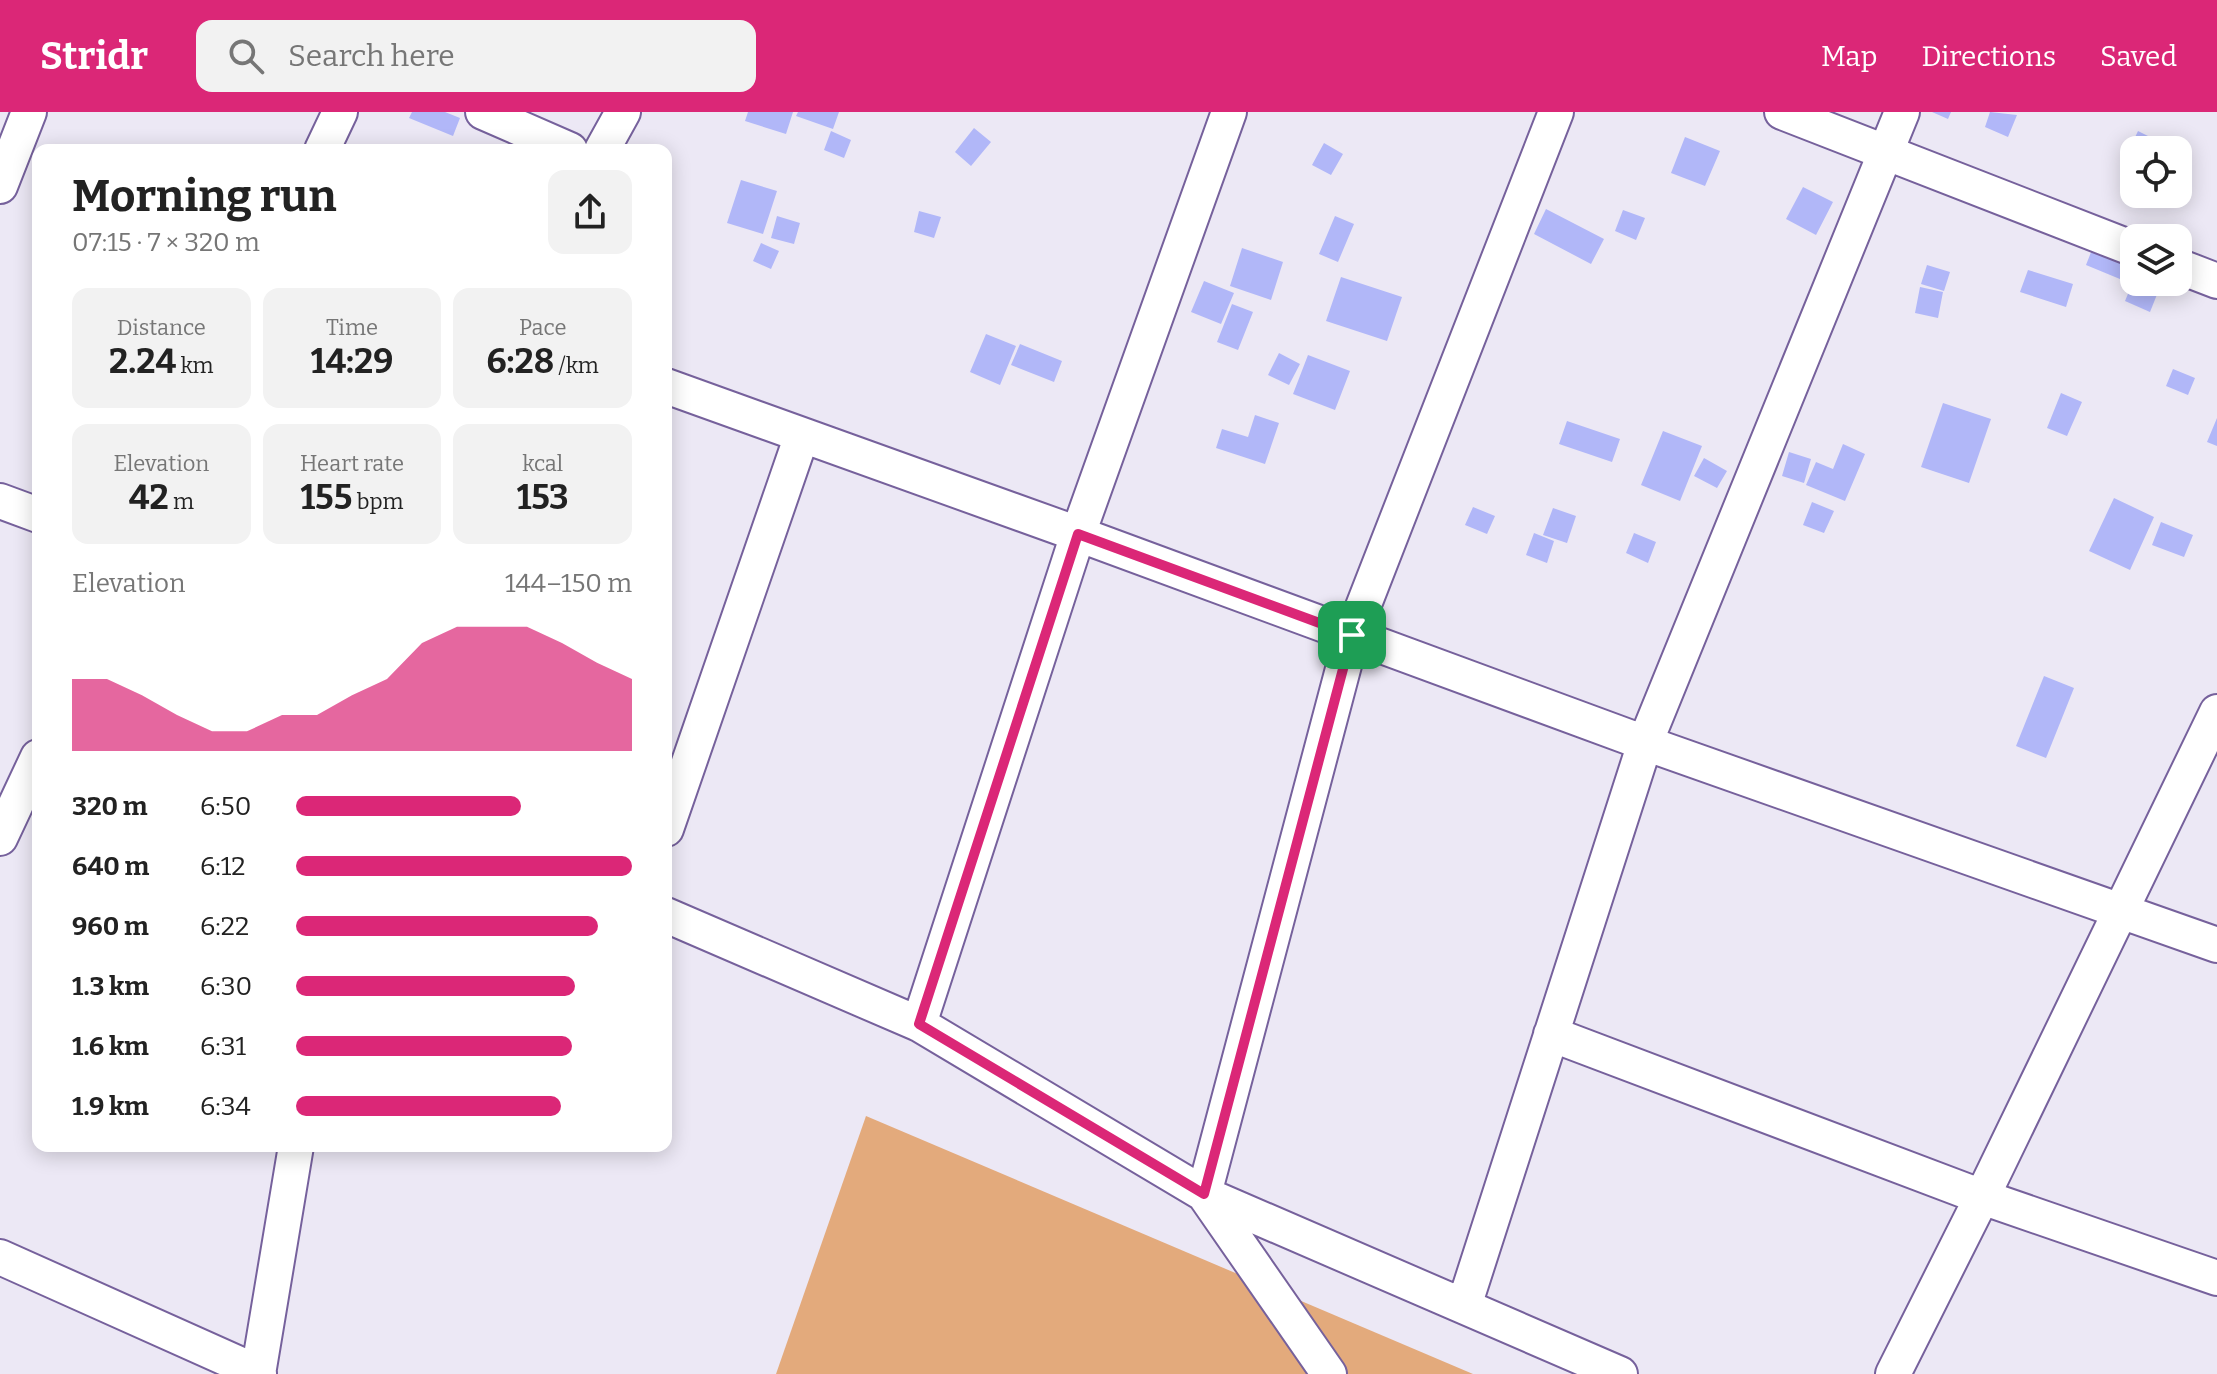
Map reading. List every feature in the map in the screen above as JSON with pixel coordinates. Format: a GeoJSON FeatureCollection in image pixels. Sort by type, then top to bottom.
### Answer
{"type":"FeatureCollection","features":[{"type":"Feature","properties":{"kind":"street"},"geometry":{"type":"LineString","coordinates":[[0,186],[29,112]]}},
{"type":"Feature","properties":{"kind":"street"},"geometry":{"type":"LineString","coordinates":[[325,144],[340,112]]}},
{"type":"Feature","properties":{"kind":"street"},"geometry":{"type":"LineString","coordinates":[[483,112],[556,144]]}},
{"type":"Feature","properties":{"kind":"street"},"geometry":{"type":"LineString","coordinates":[[605,144],[623,112]]}},
{"type":"Feature","properties":{"kind":"street"},"geometry":{"type":"LineString","coordinates":[[919,1024],[1078,534],[1229,112]]}},
{"type":"Feature","properties":{"kind":"street"},"geometry":{"type":"LineString","coordinates":[[1329,1374],[1204,1194],[1352,635],[1556,112]]}},
{"type":"Feature","properties":{"kind":"street"},"geometry":{"type":"LineString","coordinates":[[1782,112],[2120,244]]}},
{"type":"Feature","properties":{"kind":"street"},"geometry":{"type":"LineString","coordinates":[[1464,1306],[1645,743],[1902,112]]}},
{"type":"Feature","properties":{"kind":"street"},"geometry":{"type":"LineString","coordinates":[[2192,271],[2217,281]]}},
{"type":"Feature","properties":{"kind":"street"},"geometry":{"type":"LineString","coordinates":[[672,388],[1645,743],[2217,945]]}},
{"type":"Feature","properties":{"kind":"street"},"geometry":{"type":"LineString","coordinates":[[672,812],[802,435]]}},
{"type":"Feature","properties":{"kind":"street"},"geometry":{"type":"LineString","coordinates":[[0,501],[32,513]]}},
{"type":"Feature","properties":{"kind":"street"},"geometry":{"type":"LineString","coordinates":[[1893,1374],[2217,712]]}},
{"type":"Feature","properties":{"kind":"street"},"geometry":{"type":"LineString","coordinates":[[0,838],[32,770]]}},
{"type":"Feature","properties":{"kind":"street"},"geometry":{"type":"LineString","coordinates":[[672,918],[919,1024],[1204,1194],[1620,1374]]}},
{"type":"Feature","properties":{"kind":"street"},"geometry":{"type":"LineString","coordinates":[[1551,1034],[1982,1197],[2217,1278]]}},
{"type":"Feature","properties":{"kind":"street"},"geometry":{"type":"LineString","coordinates":[[0,1257],[258,1374],[295,1152]]}},
{"type":"Feature","properties":{"kind":"shaded area"},"geometry":{"type":"Polygon","coordinates":[[[866,1116],[1473,1374],[776,1374],[866,1116]]]}},
{"type":"Feature","properties":{"kind":"building"},"geometry":{"type":"Polygon","coordinates":[[[412,112],[445,112],[460,118],[453,136],[409,118],[412,112]]]}},
{"type":"Feature","properties":{"kind":"building"},"geometry":{"type":"Polygon","coordinates":[[[748,112],[793,112],[786,134],[745,121],[748,112]]]}},
{"type":"Feature","properties":{"kind":"building"},"geometry":{"type":"Polygon","coordinates":[[[798,112],[839,112],[833,129],[796,116],[798,112]]]}},
{"type":"Feature","properties":{"kind":"building"},"geometry":{"type":"Polygon","coordinates":[[[1932,112],[1951,112],[1948,119],[1932,112]]]}},
{"type":"Feature","properties":{"kind":"building"},"geometry":{"type":"Polygon","coordinates":[[[1990,112],[2017,115],[2008,137],[1985,127],[1990,112]]]}},
{"type":"Feature","properties":{"kind":"building"},"geometry":{"type":"Polygon","coordinates":[[[974,128],[991,142],[971,166],[955,152],[974,128]]]}},
{"type":"Feature","properties":{"kind":"building"},"geometry":{"type":"Polygon","coordinates":[[[831,131],[851,140],[844,158],[824,150],[831,131]]]}},
{"type":"Feature","properties":{"kind":"building"},"geometry":{"type":"Polygon","coordinates":[[[1685,137],[1720,151],[1705,186],[1671,173],[1685,137]]]}},
{"type":"Feature","properties":{"kind":"building"},"geometry":{"type":"Polygon","coordinates":[[[1324,143],[1343,154],[1331,175],[1312,165],[1324,143]]]}},
{"type":"Feature","properties":{"kind":"building"},"geometry":{"type":"Polygon","coordinates":[[[741,180],[777,191],[763,234],[727,223],[741,180]]]}},
{"type":"Feature","properties":{"kind":"building"},"geometry":{"type":"Polygon","coordinates":[[[1803,187],[1833,202],[1816,235],[1786,219],[1803,187]]]}},
{"type":"Feature","properties":{"kind":"building"},"geometry":{"type":"Polygon","coordinates":[[[1546,209],[1604,239],[1591,264],[1534,234],[1546,209]]]}},
{"type":"Feature","properties":{"kind":"building"},"geometry":{"type":"Polygon","coordinates":[[[1623,210],[1645,218],[1636,240],[1615,231],[1623,210]]]}},
{"type":"Feature","properties":{"kind":"building"},"geometry":{"type":"Polygon","coordinates":[[[919,211],[941,217],[934,238],[914,232],[919,211]]]}},
{"type":"Feature","properties":{"kind":"building"},"geometry":{"type":"Polygon","coordinates":[[[777,216],[800,223],[794,244],[771,238],[777,216]]]}},
{"type":"Feature","properties":{"kind":"building"},"geometry":{"type":"Polygon","coordinates":[[[1335,216],[1354,224],[1338,262],[1319,254],[1335,216]]]}},
{"type":"Feature","properties":{"kind":"building"},"geometry":{"type":"Polygon","coordinates":[[[2095,242],[2120,252],[2120,279],[2086,265],[2095,242]]]}},
{"type":"Feature","properties":{"kind":"building"},"geometry":{"type":"Polygon","coordinates":[[[761,243],[779,251],[771,269],[753,261],[761,243]]]}},
{"type":"Feature","properties":{"kind":"building"},"geometry":{"type":"Polygon","coordinates":[[[1242,248],[1283,262],[1271,300],[1230,286],[1242,248]]]}},
{"type":"Feature","properties":{"kind":"building"},"geometry":{"type":"Polygon","coordinates":[[[1927,265],[1950,272],[1944,291],[1921,284],[1927,265]]]}},
{"type":"Feature","properties":{"kind":"building"},"geometry":{"type":"Polygon","coordinates":[[[2028,270],[2073,284],[2066,307],[2020,292],[2028,270]]]}},
{"type":"Feature","properties":{"kind":"building"},"geometry":{"type":"Polygon","coordinates":[[[1341,277],[1402,297],[1387,341],[1326,321],[1341,277]]]}},
{"type":"Feature","properties":{"kind":"building"},"geometry":{"type":"Polygon","coordinates":[[[1204,281],[1234,293],[1221,324],[1191,312],[1204,281]]]}},
{"type":"Feature","properties":{"kind":"building"},"geometry":{"type":"Polygon","coordinates":[[[1920,287],[1943,292],[1938,318],[1915,313],[1920,287]]]}},
{"type":"Feature","properties":{"kind":"building"},"geometry":{"type":"Polygon","coordinates":[[[2127,296],[2156,296],[2150,312],[2125,301],[2127,296]]]}},
{"type":"Feature","properties":{"kind":"building"},"geometry":{"type":"Polygon","coordinates":[[[1232,304],[1253,312],[1238,350],[1217,342],[1232,304]]]}},
{"type":"Feature","properties":{"kind":"building"},"geometry":{"type":"Polygon","coordinates":[[[986,334],[1016,346],[1000,385],[970,372],[986,334]]]}},
{"type":"Feature","properties":{"kind":"building"},"geometry":{"type":"Polygon","coordinates":[[[1020,344],[1062,361],[1054,382],[1011,365],[1020,344]]]}},
{"type":"Feature","properties":{"kind":"building"},"geometry":{"type":"Polygon","coordinates":[[[1279,353],[1300,364],[1289,385],[1268,375],[1279,353]]]}},
{"type":"Feature","properties":{"kind":"building"},"geometry":{"type":"Polygon","coordinates":[[[1308,355],[1350,371],[1335,410],[1293,394],[1308,355]]]}},
{"type":"Feature","properties":{"kind":"building"},"geometry":{"type":"Polygon","coordinates":[[[2173,369],[2195,378],[2188,395],[2166,386],[2173,369]]]}},
{"type":"Feature","properties":{"kind":"building"},"geometry":{"type":"Polygon","coordinates":[[[2061,393],[2082,402],[2067,436],[2047,428],[2061,393]]]}},
{"type":"Feature","properties":{"kind":"building"},"geometry":{"type":"Polygon","coordinates":[[[1943,403],[1991,419],[1969,483],[1921,467],[1943,403]]]}},
{"type":"Feature","properties":{"kind":"building"},"geometry":{"type":"Polygon","coordinates":[[[1255,415],[1279,423],[1265,464],[1216,448],[1222,429],[1248,437],[1255,415]]]}},
{"type":"Feature","properties":{"kind":"building"},"geometry":{"type":"Polygon","coordinates":[[[2217,418],[2217,446],[2207,442],[2217,418]]]}},
{"type":"Feature","properties":{"kind":"building"},"geometry":{"type":"Polygon","coordinates":[[[1567,421],[1620,439],[1612,462],[1559,444],[1567,421]]]}},
{"type":"Feature","properties":{"kind":"building"},"geometry":{"type":"Polygon","coordinates":[[[1663,431],[1702,446],[1680,501],[1641,485],[1663,431]]]}},
{"type":"Feature","properties":{"kind":"building"},"geometry":{"type":"Polygon","coordinates":[[[1843,444],[1865,454],[1845,501],[1806,485],[1816,462],[1833,469],[1843,444]]]}},
{"type":"Feature","properties":{"kind":"building"},"geometry":{"type":"Polygon","coordinates":[[[1789,452],[1811,459],[1804,483],[1782,476],[1789,452]]]}},
{"type":"Feature","properties":{"kind":"building"},"geometry":{"type":"Polygon","coordinates":[[[1704,458],[1727,471],[1717,488],[1694,476],[1704,458]]]}},
{"type":"Feature","properties":{"kind":"building"},"geometry":{"type":"Polygon","coordinates":[[[2114,498],[2154,517],[2130,570],[2089,551],[2114,498]]]}},
{"type":"Feature","properties":{"kind":"building"},"geometry":{"type":"Polygon","coordinates":[[[1812,502],[1834,511],[1824,533],[1803,525],[1812,502]]]}},
{"type":"Feature","properties":{"kind":"building"},"geometry":{"type":"Polygon","coordinates":[[[1473,507],[1495,516],[1487,534],[1465,525],[1473,507]]]}},
{"type":"Feature","properties":{"kind":"building"},"geometry":{"type":"Polygon","coordinates":[[[1553,508],[1576,516],[1567,543],[1543,535],[1553,508]]]}},
{"type":"Feature","properties":{"kind":"building"},"geometry":{"type":"Polygon","coordinates":[[[2161,522],[2193,535],[2184,557],[2152,545],[2161,522]]]}},
{"type":"Feature","properties":{"kind":"building"},"geometry":{"type":"Polygon","coordinates":[[[1534,533],[1554,541],[1547,563],[1526,555],[1534,533]]]}},
{"type":"Feature","properties":{"kind":"building"},"geometry":{"type":"Polygon","coordinates":[[[1634,533],[1656,542],[1648,563],[1626,553],[1634,533]]]}},
{"type":"Feature","properties":{"kind":"building"},"geometry":{"type":"Polygon","coordinates":[[[2044,676],[2074,688],[2046,758],[2016,746],[2044,676]]]}},
{"type":"Feature","properties":{"kind":"route"},"geometry":{"type":"LineString","coordinates":[[1078,534],[1352,635],[1204,1194],[919,1024],[1078,534]]}}]}
